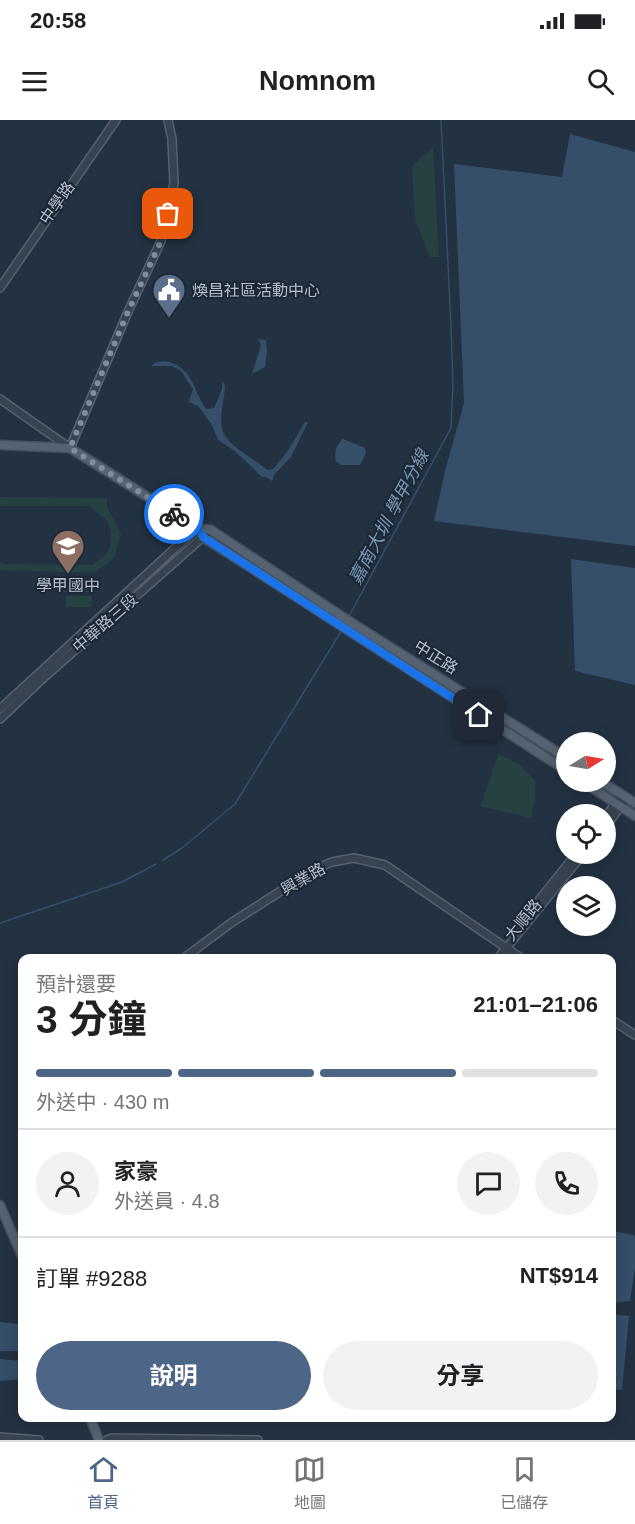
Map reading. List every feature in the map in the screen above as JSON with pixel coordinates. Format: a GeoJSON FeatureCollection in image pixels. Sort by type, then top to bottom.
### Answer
{"type":"FeatureCollection","features":[{"type":"Feature","properties":{"kind":"main road"},"geometry":{"type":"LineString","coordinates":[[0,445],[70,448],[197,528],[211,530]]}},
{"type":"Feature","properties":{"kind":"main road"},"geometry":{"type":"LineString","coordinates":[[197,528],[203,537]]}},
{"type":"Feature","properties":{"kind":"main road","name":"中正路"},"geometry":{"type":"LineString","coordinates":[[211,530],[556,764]]}},
{"type":"Feature","properties":{"kind":"main road","name":"中正路"},"geometry":{"type":"LineString","coordinates":[[203,537],[556,751]]}},
{"type":"Feature","properties":{"kind":"main road"},"geometry":{"type":"LineString","coordinates":[[599,792],[635,816]]}},
{"type":"Feature","properties":{"kind":"main road"},"geometry":{"type":"LineString","coordinates":[[0,1205],[18,1238]]}},
{"type":"Feature","properties":{"kind":"main road"},"geometry":{"type":"LineString","coordinates":[[92,1422],[99,1440]]}},
{"type":"Feature","properties":{"kind":"street","name":"中學路"},"geometry":{"type":"LineString","coordinates":[[0,288],[116,120]]}},
{"type":"Feature","properties":{"kind":"street"},"geometry":{"type":"LineString","coordinates":[[0,399],[70,448],[161,241],[174,183],[172,139],[168,120]]}},
{"type":"Feature","properties":{"kind":"street","name":"中華路三段"},"geometry":{"type":"LineString","coordinates":[[0,709],[197,528]]}},
{"type":"Feature","properties":{"kind":"street","name":"中華路三段"},"geometry":{"type":"LineString","coordinates":[[0,719],[211,530]]}},
{"type":"Feature","properties":{"kind":"street"},"geometry":{"type":"LineString","coordinates":[[616,808],[628,799]]}},
{"type":"Feature","properties":{"kind":"street"},"geometry":{"type":"LineString","coordinates":[[616,810],[619,805]]}},
{"type":"Feature","properties":{"kind":"street","name":"興業路"},"geometry":{"type":"LineString","coordinates":[[189,954],[231,923],[315,869],[332,862],[354,858],[385,865],[514,954]]}},
{"type":"Feature","properties":{"kind":"street","name":"大順路"},"geometry":{"type":"LineString","coordinates":[[500,954],[568,864]]}},
{"type":"Feature","properties":{"kind":"street","name":"大順路"},"geometry":{"type":"LineString","coordinates":[[496,954],[575,864]]}},
{"type":"Feature","properties":{"kind":"street"},"geometry":{"type":"LineString","coordinates":[[616,1023],[635,1035]]}},
{"type":"Feature","properties":{"kind":"street"},"geometry":{"type":"LineString","coordinates":[[0,1437],[39,1440]]}},
{"type":"Feature","properties":{"kind":"street"},"geometry":{"type":"LineString","coordinates":[[107,1440],[112,1438],[258,1440]]}},
{"type":"Feature","properties":{"kind":"green space"},"geometry":{"type":"Polygon","coordinates":[[[433,147],[439,257],[430,257],[415,219],[412,166],[433,147]]]}},
{"type":"Feature","properties":{"kind":"green space"},"geometry":{"type":"Polygon","coordinates":[[[0,497],[107,498],[107,507],[121,534],[114,558],[94,573],[0,570],[0,562],[5,564],[93,565],[110,548],[111,530],[106,519],[89,506],[0,506],[0,497]]]}},
{"type":"Feature","properties":{"kind":"green space"},"geometry":{"type":"Polygon","coordinates":[[[91,581],[91,592],[64,592],[64,582],[91,581]]]}},
{"type":"Feature","properties":{"kind":"green space"},"geometry":{"type":"Polygon","coordinates":[[[66,596],[92,596],[92,607],[66,607],[66,596]]]}},
{"type":"Feature","properties":{"kind":"green space"},"geometry":{"type":"Polygon","coordinates":[[[499,754],[519,764],[535,781],[535,800],[531,818],[480,806],[499,754]]]}},
{"type":"Feature","properties":{"kind":"water"},"geometry":{"type":"Polygon","coordinates":[[[570,134],[635,152],[635,546],[434,521],[464,403],[454,164],[562,177],[570,134]]]}},
{"type":"Feature","properties":{"kind":"water"},"geometry":{"type":"Polygon","coordinates":[[[258,339],[266,340],[265,367],[252,374],[261,345],[258,339]]]}},
{"type":"Feature","properties":{"kind":"water"},"geometry":{"type":"Polygon","coordinates":[[[164,361],[174,363],[187,373],[206,409],[214,408],[222,389],[222,381],[225,385],[221,418],[225,435],[235,446],[267,470],[273,469],[287,452],[305,422],[308,422],[291,457],[274,475],[272,481],[262,477],[235,451],[218,440],[212,425],[198,406],[189,402],[193,389],[181,371],[172,366],[151,366],[164,361]]]}},
{"type":"Feature","properties":{"kind":"water"},"geometry":{"type":"Polygon","coordinates":[[[343,439],[365,448],[366,453],[360,465],[341,465],[336,461],[336,449],[343,439]]]}},
{"type":"Feature","properties":{"kind":"water"},"geometry":{"type":"Polygon","coordinates":[[[571,559],[635,568],[635,685],[575,671],[571,559]]]}},
{"type":"Feature","properties":{"kind":"water"},"geometry":{"type":"Polygon","coordinates":[[[616,1232],[634,1235],[635,1238],[635,1268],[630,1301],[616,1303],[616,1232]]]}},
{"type":"Feature","properties":{"kind":"water"},"geometry":{"type":"Polygon","coordinates":[[[616,1314],[629,1316],[622,1390],[616,1389],[616,1314]]]}},
{"type":"Feature","properties":{"kind":"water"},"geometry":{"type":"Polygon","coordinates":[[[0,1322],[18,1324],[18,1351],[0,1351],[0,1322]]]}},
{"type":"Feature","properties":{"kind":"water"},"geometry":{"type":"Polygon","coordinates":[[[0,1359],[18,1361],[18,1379],[0,1381],[0,1359]]]}},
{"type":"Feature","properties":{"kind":"waterway","name":"嘉南大圳 學甲分線"},"geometry":{"type":"LineString","coordinates":[[348,618],[451,428],[453,383],[441,120]]}},
{"type":"Feature","properties":{"kind":"waterway","name":"嘉南大圳 學甲分線"},"geometry":{"type":"LineString","coordinates":[[163,860],[182,848],[235,804],[342,630]]}},
{"type":"Feature","properties":{"kind":"waterway","name":"嘉南大圳 學甲分線"},"geometry":{"type":"LineString","coordinates":[[0,923],[122,882],[156,864]]}},
{"type":"Feature","properties":{"kind":"way so far"},"geometry":{"type":"LineString","coordinates":[[168,214],[161,241],[70,448],[174,514]]}},
{"type":"Feature","properties":{"kind":"place","name":"煥昌社區活動中心"},"geometry":{"type":"Point","coordinates":[169,319]}},
{"type":"Feature","properties":{"kind":"place","name":"學甲國中"},"geometry":{"type":"Point","coordinates":[68,575]}},
{"type":"Feature","properties":{"kind":"route"},"geometry":{"type":"LineString","coordinates":[[174,514],[197,528],[203,537],[479,715]]}}]}
